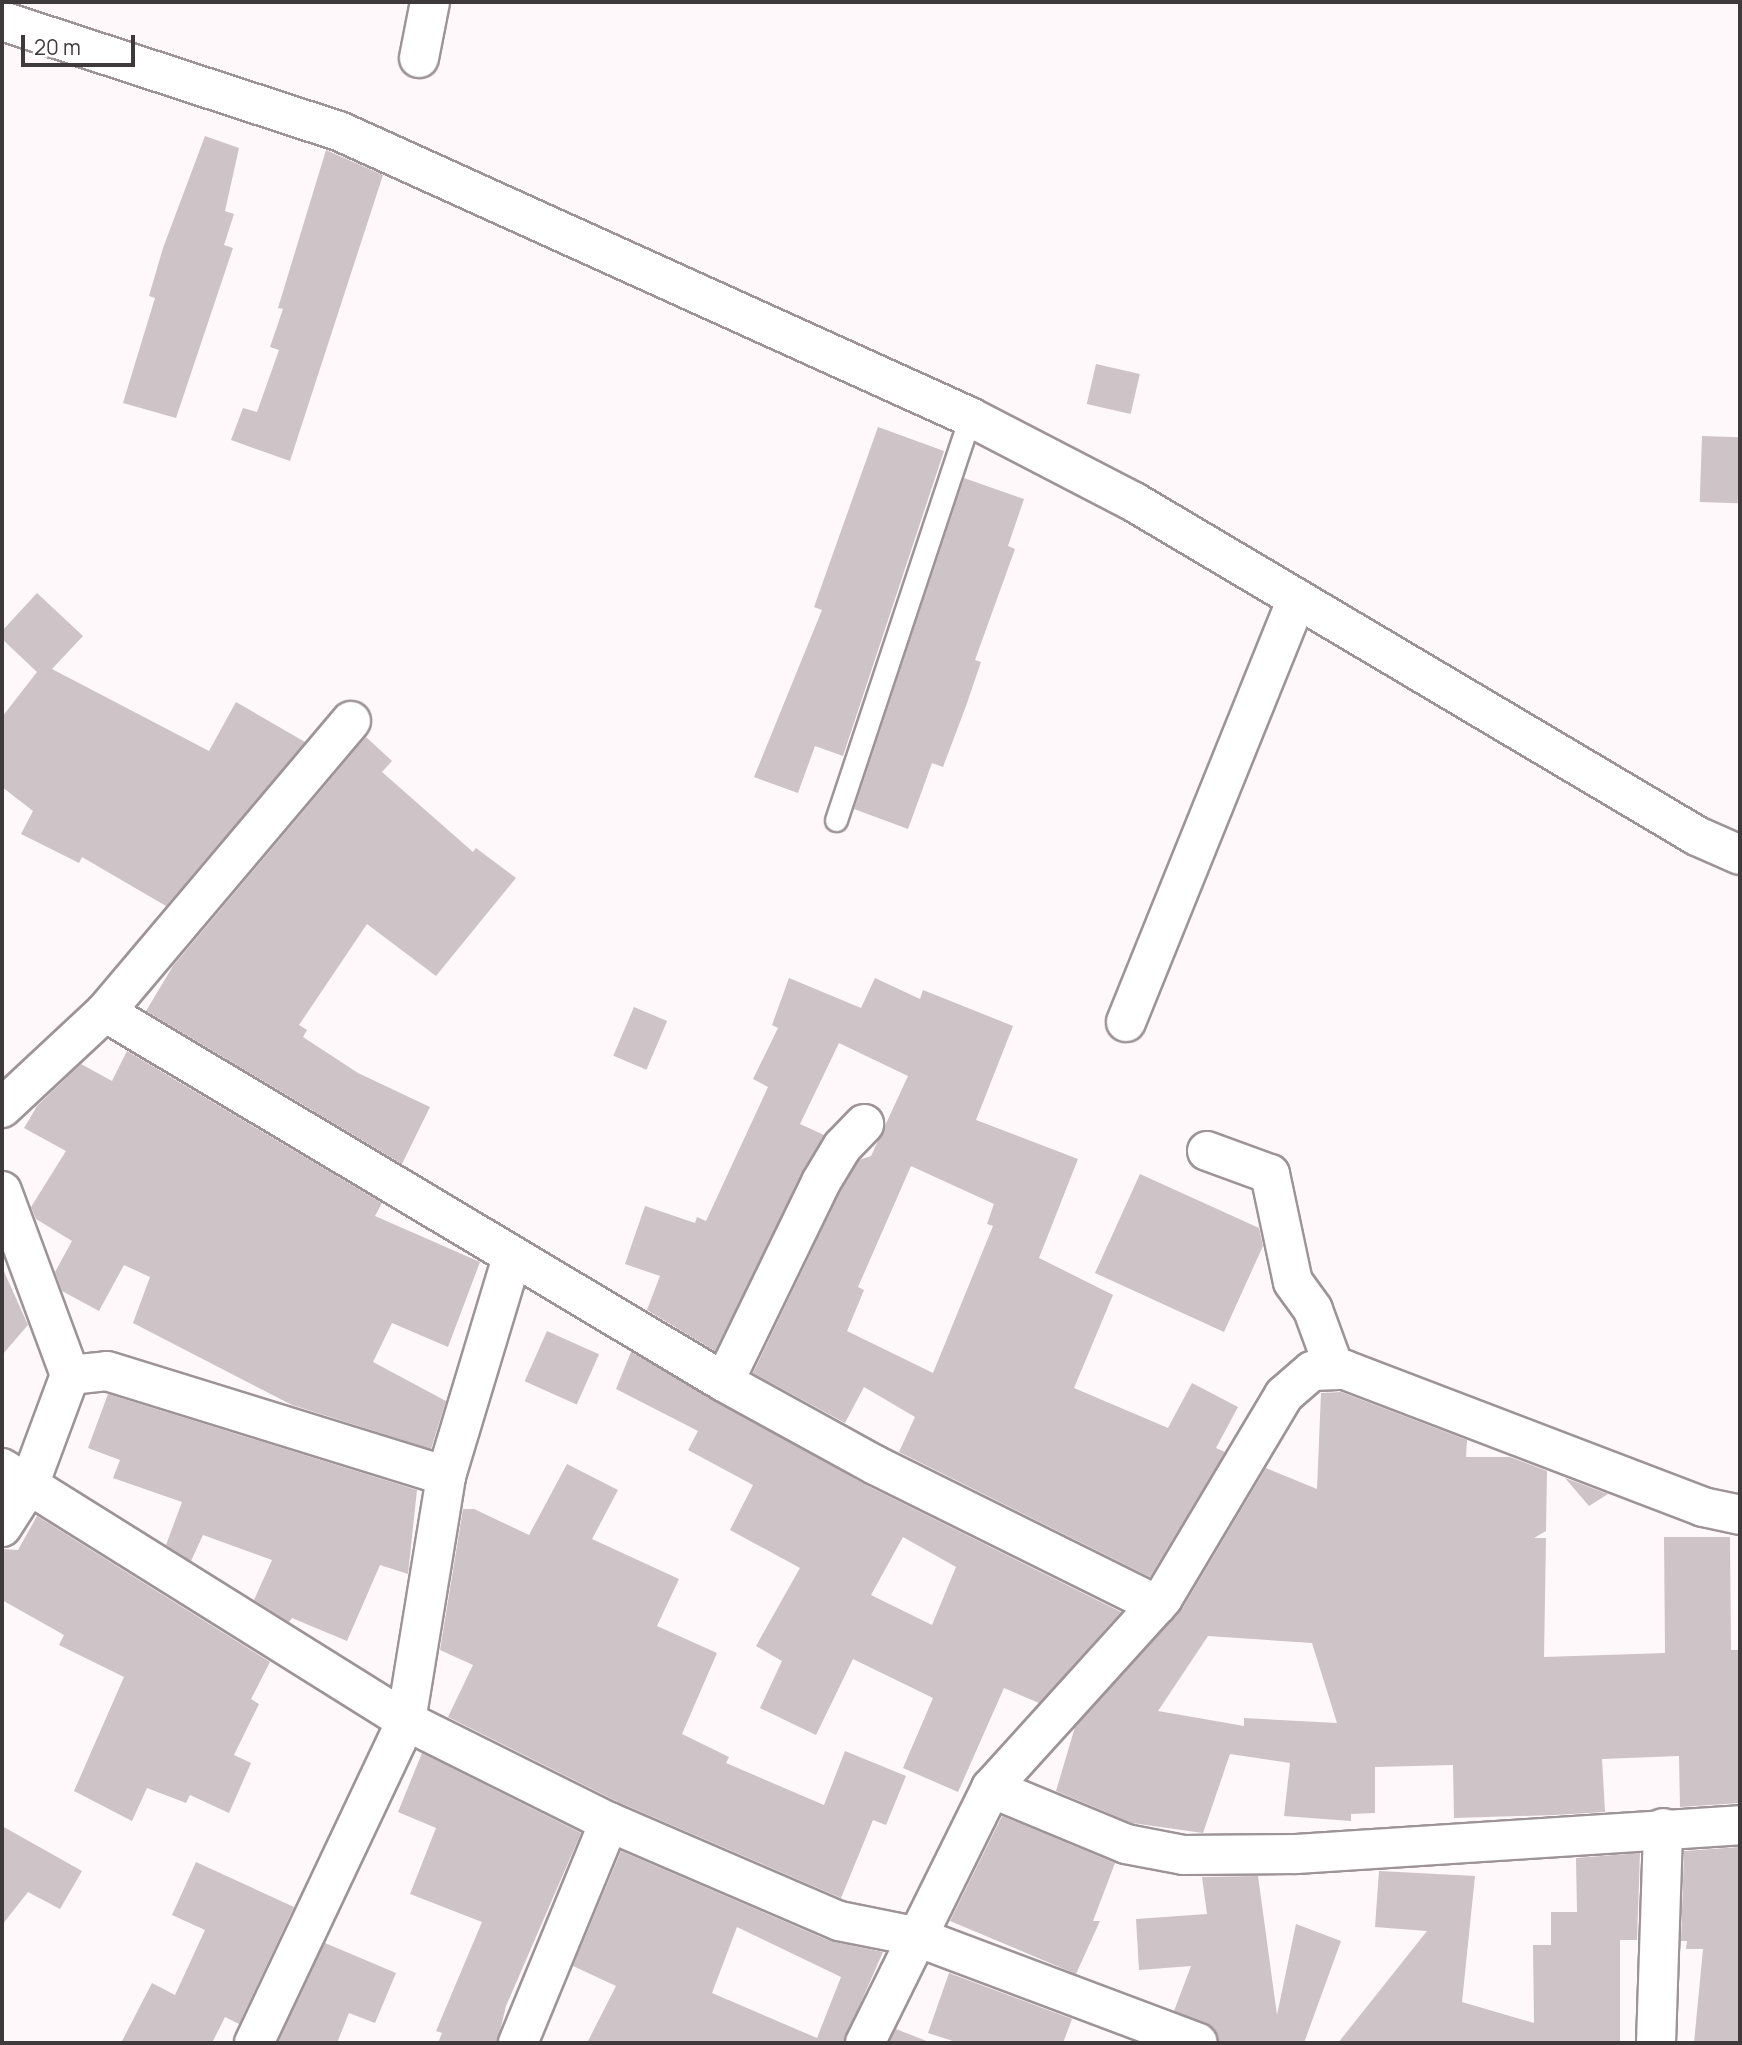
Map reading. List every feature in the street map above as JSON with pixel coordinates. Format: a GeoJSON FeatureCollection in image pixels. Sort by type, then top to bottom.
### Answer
{"type":"FeatureCollection","features":[{"type":"Feature","properties":{"kind":"street"},"geometry":{"type":"LineString","coordinates":[[419,58],[430,2]]}},
{"type":"Feature","properties":{"kind":"street"},"geometry":{"type":"LineString","coordinates":[[2,21],[339,131],[970,417],[1083,473],[1697,836],[1740,855]]}},
{"type":"Feature","properties":{"kind":"street"},"geometry":{"type":"LineString","coordinates":[[1126,1022],[1297,599]]}},
{"type":"Feature","properties":{"kind":"street"},"geometry":{"type":"LineString","coordinates":[[2,1108],[105,1012],[351,721]]}},
{"type":"Feature","properties":{"kind":"street"},"geometry":{"type":"LineString","coordinates":[[105,1012],[512,1258],[724,1382],[875,1465],[1157,1605]]}},
{"type":"Feature","properties":{"kind":"street"},"geometry":{"type":"LineString","coordinates":[[724,1382],[821,1182],[842,1147],[864,1124]]}},
{"type":"Feature","properties":{"kind":"street"},"geometry":{"type":"LineString","coordinates":[[1207,1152],[1270,1174],[1293,1282],[1313,1310],[1335,1370]]}},
{"type":"Feature","properties":{"kind":"street"},"geometry":{"type":"LineString","coordinates":[[2,1191],[70,1374],[15,1476],[2,1527]]}},
{"type":"Feature","properties":{"kind":"street"},"geometry":{"type":"LineString","coordinates":[[254,2043],[406,1721],[446,1476],[512,1258]]}},
{"type":"Feature","properties":{"kind":"street"},"geometry":{"type":"LineString","coordinates":[[865,2043],[914,1936],[991,1788],[1157,1605],[1284,1395],[1312,1371],[1335,1370],[1703,1507],[1740,1515]]}},
{"type":"Feature","properties":{"kind":"street"},"geometry":{"type":"LineString","coordinates":[[70,1374],[107,1371],[446,1476]]}},
{"type":"Feature","properties":{"kind":"street"},"geometry":{"type":"LineString","coordinates":[[15,1476],[406,1721],[609,1822],[839,1922],[914,1936],[1198,2043]]}},
{"type":"Feature","properties":{"kind":"street"},"geometry":{"type":"LineString","coordinates":[[991,1788],[1126,1844],[1183,1855],[1296,1854],[1740,1825]]}},
{"type":"Feature","properties":{"kind":"street"},"geometry":{"type":"LineString","coordinates":[[518,2043],[609,1822]]}},
{"type":"Feature","properties":{"kind":"street"},"geometry":{"type":"LineString","coordinates":[[1656,2043],[1663,1828]]}},
{"type":"Feature","properties":{"kind":"lane"},"geometry":{"type":"LineString","coordinates":[[836,820],[970,417]]}},
{"type":"Feature","properties":{"kind":"building"},"geometry":{"type":"Polygon","coordinates":[[[205,136],[239,148],[225,211],[234,214],[224,245],[233,248],[176,418],[123,403],[155,298],[149,296],[163,248],[205,136]]]}},
{"type":"Feature","properties":{"kind":"building"},"geometry":{"type":"Polygon","coordinates":[[[326,150],[383,175],[290,461],[231,440],[243,408],[257,412],[279,350],[270,347],[283,309],[278,308],[326,150]]]}},
{"type":"Feature","properties":{"kind":"building"},"geometry":{"type":"Polygon","coordinates":[[[1096,364],[1140,374],[1131,414],[1087,404],[1096,364]]]}},
{"type":"Feature","properties":{"kind":"building"},"geometry":{"type":"Polygon","coordinates":[[[878,427],[944,451],[843,756],[815,746],[798,793],[754,777],[822,610],[814,607],[878,427]]]}},
{"type":"Feature","properties":{"kind":"building"},"geometry":{"type":"Polygon","coordinates":[[[1702,436],[1740,437],[1738,503],[1700,502],[1702,436]]]}},
{"type":"Feature","properties":{"kind":"building"},"geometry":{"type":"Polygon","coordinates":[[[964,478],[1024,499],[1008,546],[1015,549],[975,660],[981,662],[966,706],[943,767],[932,763],[908,829],[854,809],[964,478]]]}},
{"type":"Feature","properties":{"kind":"building"},"geometry":{"type":"Polygon","coordinates":[[[37,593],[83,636],[52,669],[209,751],[236,702],[305,742],[166,906],[82,857],[79,863],[21,834],[33,811],[2,787],[2,717],[37,672],[2,639],[2,631],[37,593]]]}},
{"type":"Feature","properties":{"kind":"building"},"geometry":{"type":"Polygon","coordinates":[[[366,737],[392,761],[382,772],[473,852],[476,848],[516,878],[436,976],[367,924],[299,1025],[307,1030],[303,1037],[358,1073],[430,1107],[402,1164],[146,1011],[173,966],[366,737]]]}},
{"type":"Feature","properties":{"kind":"building"},"geometry":{"type":"Polygon","coordinates":[[[789,978],[861,1008],[875,978],[920,999],[923,990],[1013,1026],[976,1120],[1078,1159],[1039,1258],[1113,1295],[1074,1388],[1168,1428],[1192,1383],[1238,1407],[1216,1448],[1225,1452],[1150,1577],[899,1452],[915,1417],[864,1387],[845,1423],[753,1373],[840,1192],[859,1160],[871,1156],[908,1076],[839,1043],[800,1124],[824,1135],[715,1351],[647,1310],[660,1276],[625,1264],[645,1206],[695,1223],[697,1217],[706,1221],[768,1087],[753,1079],[778,1028],[772,1025],[789,978]],[[911,1166],[858,1287],[864,1290],[847,1331],[933,1373],[993,1226],[987,1224],[994,1204],[911,1166]]]}},
{"type":"Feature","properties":{"kind":"building"},"geometry":{"type":"Polygon","coordinates":[[[634,1007],[667,1021],[646,1070],[613,1056],[634,1007]]]}},
{"type":"Feature","properties":{"kind":"building"},"geometry":{"type":"Polygon","coordinates":[[[127,1051],[382,1203],[375,1216],[480,1262],[448,1347],[392,1323],[373,1362],[446,1401],[431,1449],[292,1405],[133,1323],[150,1277],[124,1265],[99,1311],[62,1291],[55,1272],[72,1241],[36,1219],[31,1207],[66,1151],[24,1128],[37,1106],[81,1064],[112,1081],[127,1051]]]}},
{"type":"Feature","properties":{"kind":"building"},"geometry":{"type":"Polygon","coordinates":[[[1140,1174],[1259,1228],[1263,1246],[1224,1332],[1095,1273],[1140,1174]]]}},
{"type":"Feature","properties":{"kind":"building"},"geometry":{"type":"Polygon","coordinates":[[[2,1267],[28,1325],[2,1355],[2,1267]]]}},
{"type":"Feature","properties":{"kind":"building"},"geometry":{"type":"Polygon","coordinates":[[[547,1331],[599,1354],[577,1404],[525,1381],[547,1331]]]}},
{"type":"Feature","properties":{"kind":"building"},"geometry":{"type":"Polygon","coordinates":[[[631,1352],[864,1484],[1121,1612],[1039,1703],[1004,1688],[958,1792],[903,1768],[933,1698],[853,1659],[816,1735],[760,1708],[782,1661],[756,1646],[800,1568],[730,1530],[753,1485],[688,1450],[698,1431],[616,1389],[631,1352]],[[903,1537],[871,1595],[932,1625],[956,1567],[903,1537]]]}},
{"type":"Feature","properties":{"kind":"building"},"geometry":{"type":"Polygon","coordinates":[[[1341,1392],[1467,1440],[1466,1457],[1510,1457],[1547,1471],[1546,1531],[1534,1538],[1546,1538],[1544,1657],[1665,1653],[1664,1537],[1730,1537],[1731,1650],[1740,1650],[1740,1803],[1680,1807],[1679,1756],[1602,1759],[1605,1812],[1555,1815],[1454,1818],[1453,1765],[1375,1767],[1375,1813],[1351,1814],[1351,1821],[1284,1816],[1290,1763],[1230,1754],[1203,1833],[1132,1823],[1056,1791],[1075,1727],[1182,1609],[1266,1468],[1317,1489],[1321,1393],[1341,1392]],[[1208,1636],[1158,1711],[1244,1726],[1244,1718],[1337,1723],[1312,1643],[1208,1636]]]}},
{"type":"Feature","properties":{"kind":"building"},"geometry":{"type":"Polygon","coordinates":[[[108,1394],[417,1490],[408,1574],[380,1565],[347,1641],[292,1618],[289,1622],[254,1600],[272,1560],[203,1535],[191,1561],[166,1545],[182,1502],[113,1478],[120,1460],[88,1448],[108,1394]]]}},
{"type":"Feature","properties":{"kind":"building"},"geometry":{"type":"Polygon","coordinates":[[[567,1464],[618,1490],[592,1539],[679,1579],[657,1626],[717,1653],[682,1734],[729,1757],[726,1763],[824,1805],[845,1751],[906,1776],[886,1825],[873,1820],[841,1898],[618,1802],[448,1717],[473,1665],[440,1650],[463,1509],[474,1509],[529,1535],[567,1464]]]}},
{"type":"Feature","properties":{"kind":"building"},"geometry":{"type":"Polygon","coordinates":[[[1565,1478],[1608,1494],[1589,1506],[1565,1478]]]}},
{"type":"Feature","properties":{"kind":"building"},"geometry":{"type":"Polygon","coordinates":[[[37,1516],[270,1662],[251,1699],[259,1704],[234,1755],[251,1763],[229,1813],[190,1795],[186,1803],[147,1788],[132,1821],[74,1791],[124,1677],[59,1645],[64,1635],[2,1600],[2,1549],[18,1550],[37,1516]]]}},
{"type":"Feature","properties":{"kind":"building"},"geometry":{"type":"Polygon","coordinates":[[[422,1753],[581,1833],[506,2006],[497,2043],[438,2043],[442,2033],[436,2031],[482,1922],[410,1894],[436,1828],[398,1812],[422,1753]]]}},
{"type":"Feature","properties":{"kind":"building"},"geometry":{"type":"Polygon","coordinates":[[[1002,1816],[1115,1863],[1093,1921],[1100,1921],[1076,1974],[950,1921],[1002,1816]]]}},
{"type":"Feature","properties":{"kind":"building"},"geometry":{"type":"Polygon","coordinates":[[[2,1826],[82,1871],[60,1909],[28,1892],[2,1925],[2,1826]]]}},
{"type":"Feature","properties":{"kind":"building"},"geometry":{"type":"Polygon","coordinates":[[[1740,1847],[1740,2043],[1694,2043],[1703,1949],[1686,1949],[1687,1941],[1681,1941],[1684,1851],[1740,1847]]]}},
{"type":"Feature","properties":{"kind":"building"},"geometry":{"type":"Polygon","coordinates":[[[621,1851],[830,1941],[883,1952],[843,2043],[587,2043],[616,1986],[573,1966],[621,1851]],[[737,1927],[712,1993],[817,2038],[841,1977],[737,1927]]]}},
{"type":"Feature","properties":{"kind":"building"},"geometry":{"type":"Polygon","coordinates":[[[1640,1853],[1637,1940],[1620,1940],[1620,2043],[1338,2043],[1427,1931],[1375,1927],[1379,1871],[1475,1876],[1462,2002],[1534,2023],[1533,1945],[1551,1945],[1551,1912],[1577,1912],[1576,1858],[1640,1853]]]}},
{"type":"Feature","properties":{"kind":"building"},"geometry":{"type":"Polygon","coordinates":[[[196,1862],[294,1907],[239,2024],[225,2017],[212,2043],[121,2043],[152,1983],[175,1995],[205,1930],[172,1915],[196,1862]]]}},
{"type":"Feature","properties":{"kind":"building"},"geometry":{"type":"Polygon","coordinates":[[[1258,1876],[1277,2015],[1296,1924],[1341,1941],[1304,2043],[1219,2043],[1214,2029],[1174,2011],[1191,1966],[1139,1970],[1136,1919],[1207,1914],[1202,1877],[1258,1876]]]}},
{"type":"Feature","properties":{"kind":"building"},"geometry":{"type":"Polygon","coordinates":[[[325,1943],[396,1973],[375,2023],[349,2013],[337,2043],[278,2043],[325,1943]]]}},
{"type":"Feature","properties":{"kind":"building"},"geometry":{"type":"Polygon","coordinates":[[[949,1973],[1072,2019],[1063,2043],[959,2043],[928,2033],[949,1973]]]}},
{"type":"Feature","properties":{"kind":"building"},"geometry":{"type":"Polygon","coordinates":[[[896,2029],[929,2042],[889,2043],[896,2029]]]}}]}
